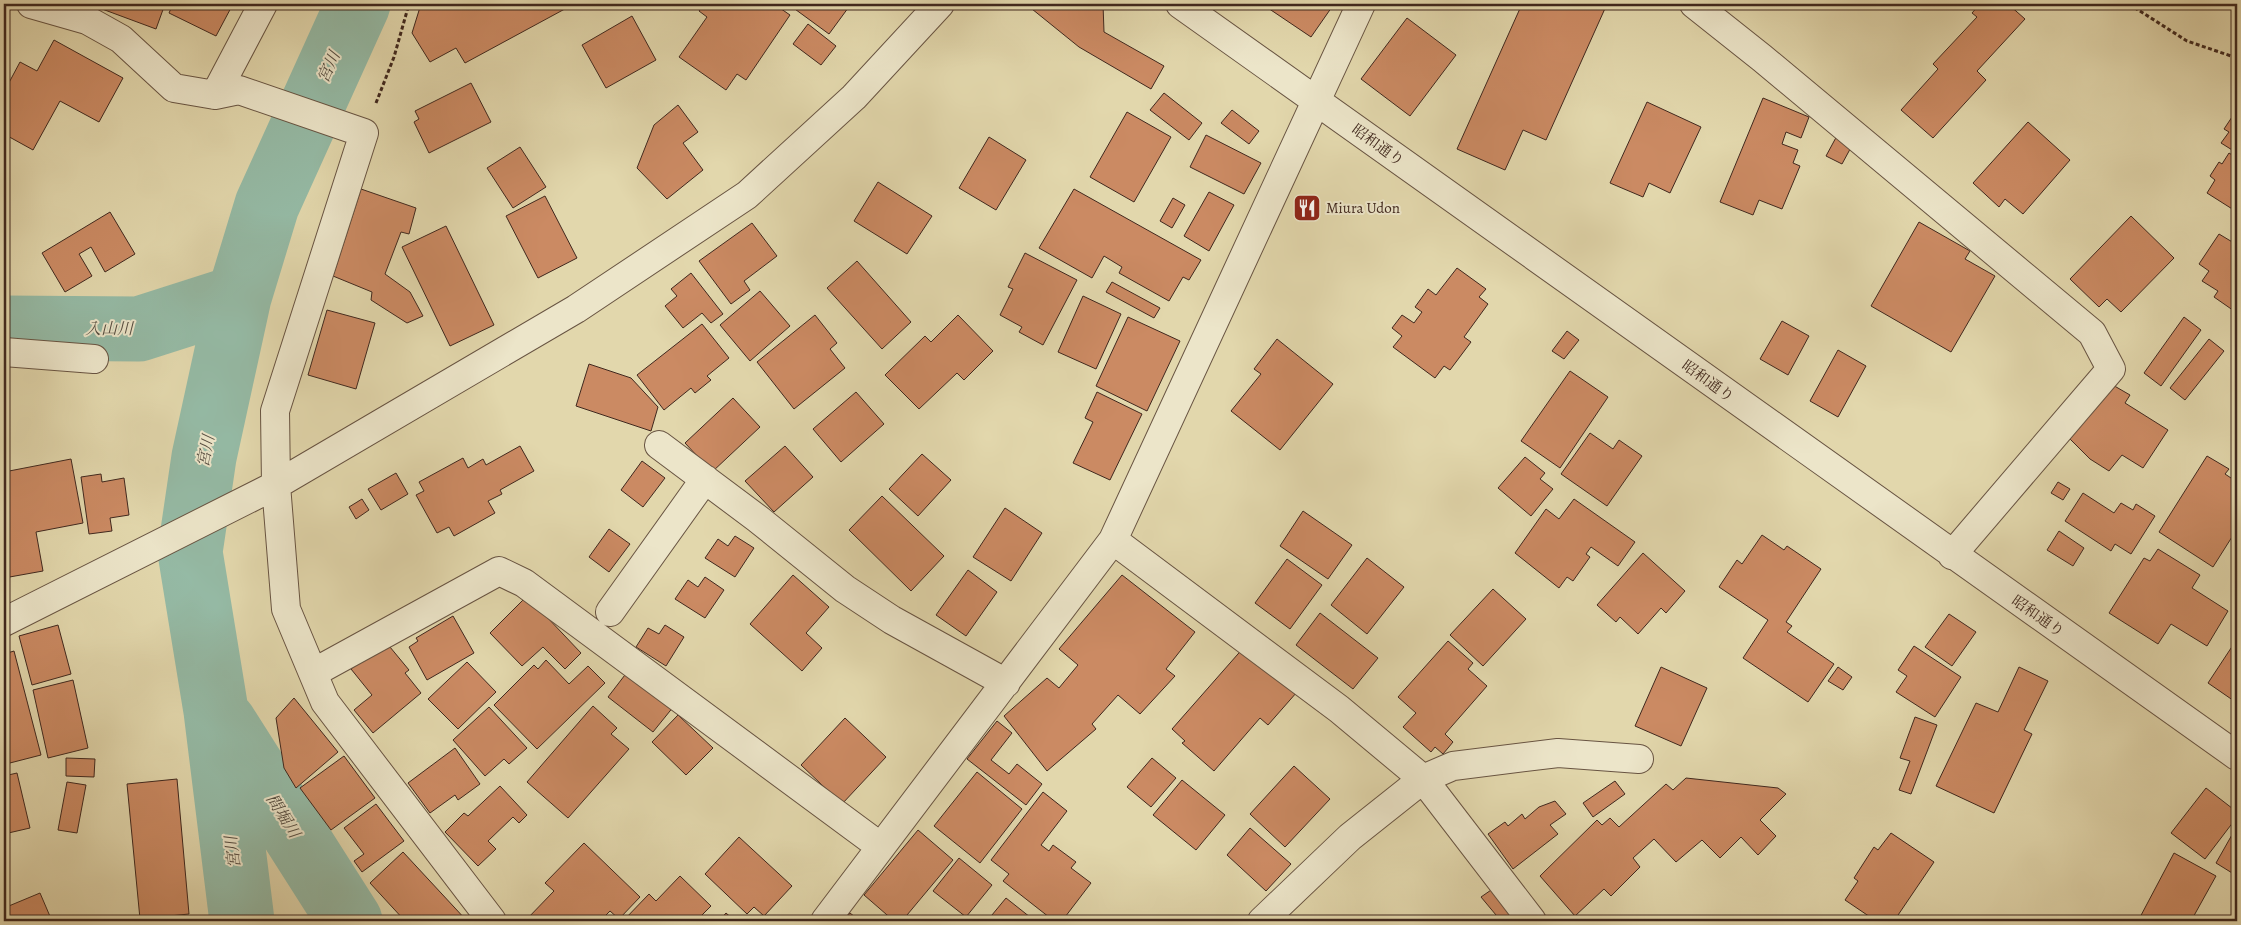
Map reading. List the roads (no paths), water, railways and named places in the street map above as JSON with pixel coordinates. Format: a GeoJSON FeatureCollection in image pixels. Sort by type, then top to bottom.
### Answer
{"type":"FeatureCollection","features":[{"type":"Feature","properties":{"kind":"street"},"geometry":{"type":"LineString","coordinates":[[30,4],[87,20],[121,39],[174,88],[227,93],[356,130],[275,411],[276,486],[286,609],[325,702],[492,921]]}},
{"type":"Feature","properties":{"kind":"street"},"geometry":{"type":"LineString","coordinates":[[227,93],[263,4]]}},
{"type":"Feature","properties":{"kind":"street"},"geometry":{"type":"LineString","coordinates":[[4,622],[276,486],[576,309],[747,195],[854,97],[940,4]]}},
{"type":"Feature","properties":{"kind":"street","name":"昭和通り"},"geometry":{"type":"LineString","coordinates":[[1180,4],[2237,756]]}},
{"type":"Feature","properties":{"kind":"street"},"geometry":{"type":"LineString","coordinates":[[825,921],[1113,540],[1362,4]]}},
{"type":"Feature","properties":{"kind":"street"},"geometry":{"type":"LineString","coordinates":[[1694,4],[1770,64],[2092,333],[2111,369],[1952,555]]}},
{"type":"Feature","properties":{"kind":"street"},"geometry":{"type":"LineString","coordinates":[[4,352],[94,359]]}},
{"type":"Feature","properties":{"kind":"street"},"geometry":{"type":"LineString","coordinates":[[659,445],[846,589],[892,620],[1006,683]]}},
{"type":"Feature","properties":{"kind":"street"},"geometry":{"type":"LineString","coordinates":[[610,612],[705,479]]}},
{"type":"Feature","properties":{"kind":"street"},"geometry":{"type":"LineString","coordinates":[[1113,540],[1339,709],[1423,779],[1532,921]]}},
{"type":"Feature","properties":{"kind":"street"},"geometry":{"type":"LineString","coordinates":[[313,673],[499,571],[524,583],[881,847]]}},
{"type":"Feature","properties":{"kind":"street"},"geometry":{"type":"LineString","coordinates":[[1262,921],[1350,837],[1423,779],[1453,766],[1558,753],[1639,759]]}},
{"type":"Feature","properties":{"kind":"waterway","name":"宮川"},"geometry":{"type":"LineString","coordinates":[[242,921],[216,711],[190,552],[204,457],[239,297],[267,205],[358,4]]}},
{"type":"Feature","properties":{"kind":"waterway","name":"入山川"},"geometry":{"type":"LineString","coordinates":[[4,328],[139,329],[239,297]]}},
{"type":"Feature","properties":{"kind":"waterway","name":"間堀川"},"geometry":{"type":"LineString","coordinates":[[224,723],[350,921]]}},
{"type":"Feature","properties":{"kind":"place","name":"Miura Udon"},"geometry":{"type":"Point","coordinates":[1307,208]}}]}
